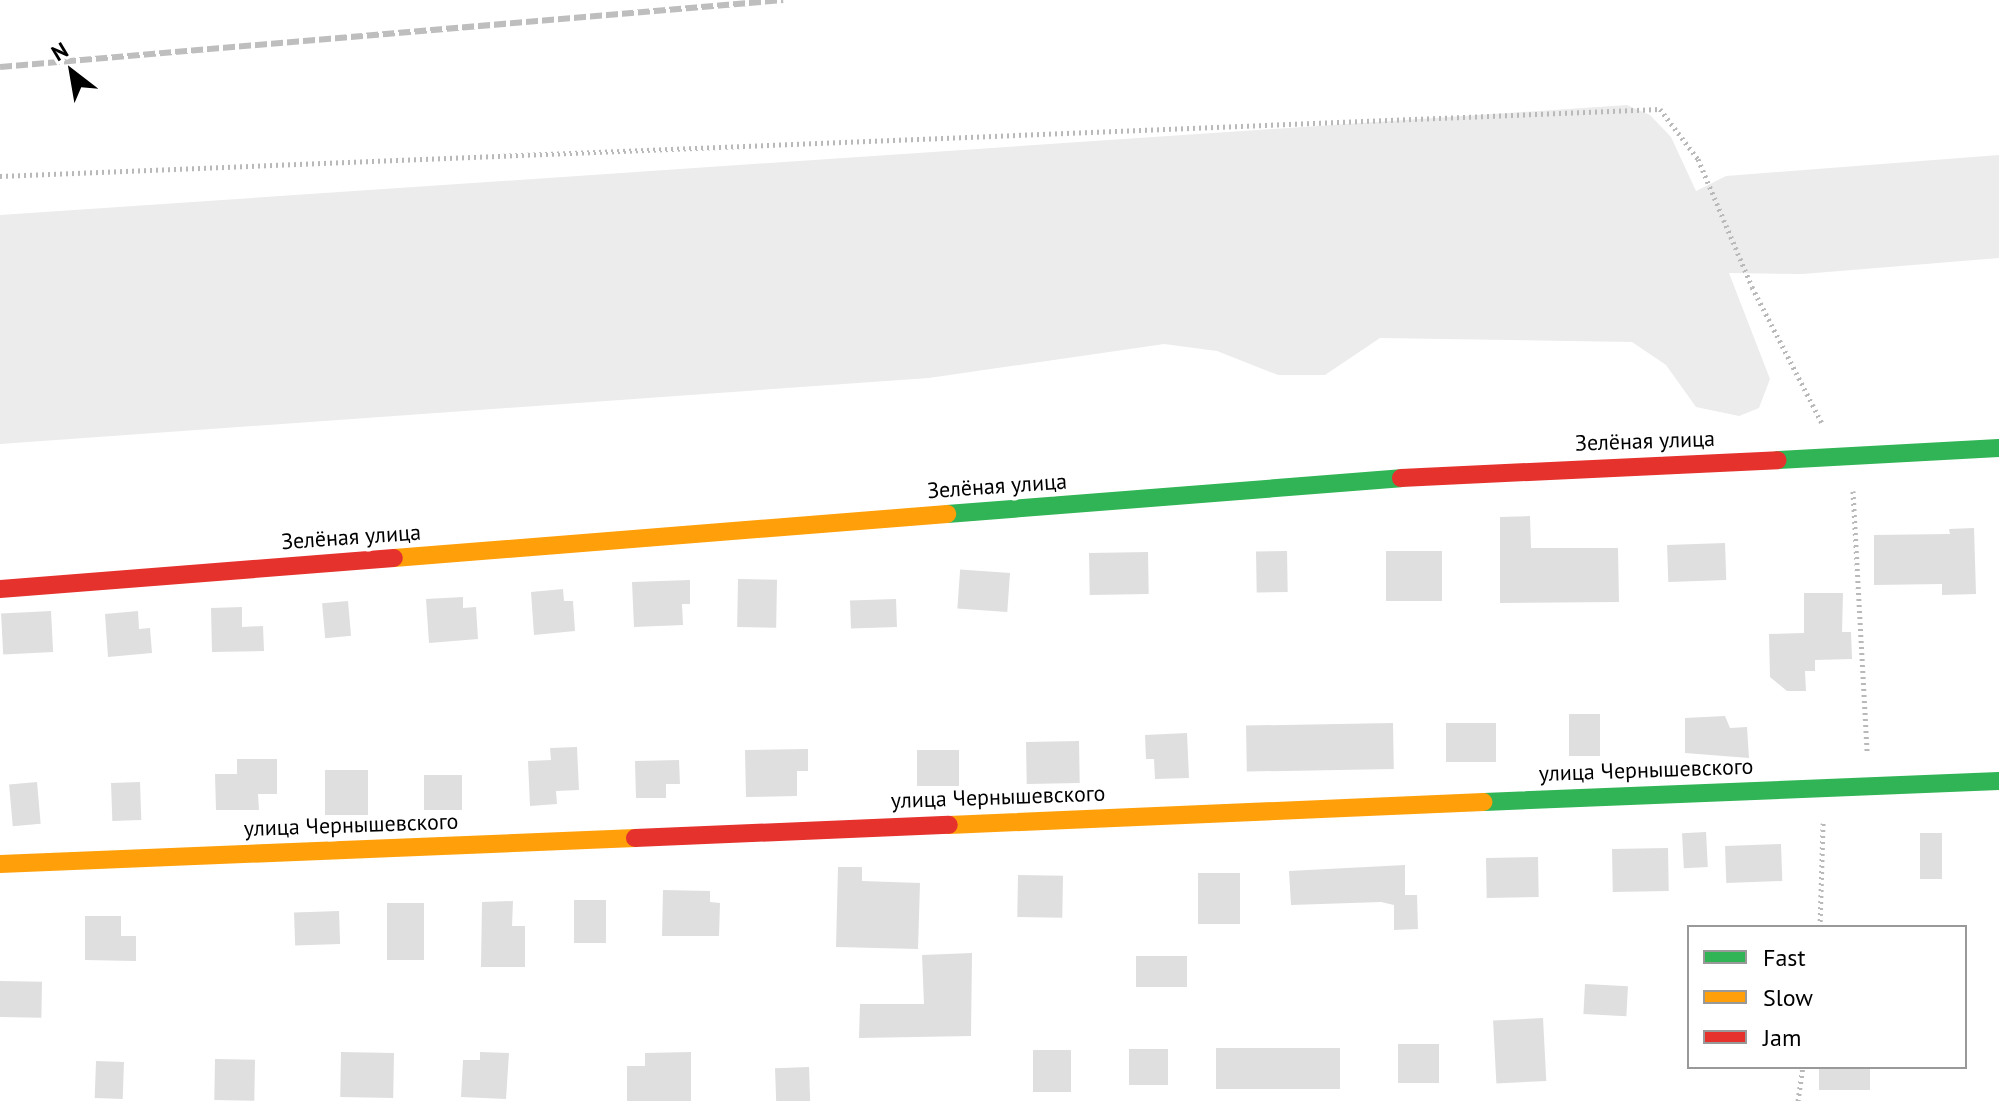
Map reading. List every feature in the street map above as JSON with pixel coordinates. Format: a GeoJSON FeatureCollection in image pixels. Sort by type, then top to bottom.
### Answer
{"type":"FeatureCollection","features":[{"type":"Feature","properties":{"kind":"street","name":"Зелёная улица"},"geometry":{"type":"LineString","coordinates":[[0,589],[1519,469],[1846,459],[1999,448]]}},
{"type":"Feature","properties":{"kind":"street","name":"улица Чернышевского"},"geometry":{"type":"LineString","coordinates":[[0,864],[1999,781]]}},
{"type":"Feature","properties":{"kind":"path"},"geometry":{"type":"LineString","coordinates":[[0,176],[1660,109],[1698,159],[1752,287],[1846,459],[1869,785]]}},
{"type":"Feature","properties":{"kind":"path"},"geometry":{"type":"LineString","coordinates":[[1820,925],[1824,786]]}},
{"type":"Feature","properties":{"kind":"path"},"geometry":{"type":"LineString","coordinates":[[1798,1101],[1803,1069]]}},
{"type":"Feature","properties":{"kind":"shaded area"},"geometry":{"type":"Polygon","coordinates":[[[1627,105],[1650,115],[1671,137],[1696,191],[1726,176],[1999,155],[1999,258],[1803,274],[1729,273],[1770,379],[1759,408],[1739,416],[1696,407],[1666,365],[1632,342],[1380,338],[1325,375],[1278,375],[1217,351],[1164,344],[929,378],[0,444],[0,215],[1627,105]]]}},
{"type":"Feature","properties":{"kind":"building"},"geometry":{"type":"Polygon","coordinates":[[[1530,516],[1531,548],[1618,548],[1619,602],[1500,603],[1500,517],[1530,516]]]}},
{"type":"Feature","properties":{"kind":"building"},"geometry":{"type":"Polygon","coordinates":[[[1974,528],[1976,594],[1942,595],[1942,584],[1874,585],[1874,535],[1950,534],[1949,529],[1974,528]]]}},
{"type":"Feature","properties":{"kind":"building"},"geometry":{"type":"Polygon","coordinates":[[[1725,543],[1726,580],[1668,582],[1667,545],[1725,543]]]}},
{"type":"Feature","properties":{"kind":"building"},"geometry":{"type":"Polygon","coordinates":[[[1287,551],[1288,592],[1257,593],[1256,552],[1287,551]]]}},
{"type":"Feature","properties":{"kind":"building"},"geometry":{"type":"Polygon","coordinates":[[[1386,551],[1442,551],[1442,601],[1386,601],[1386,551]]]}},
{"type":"Feature","properties":{"kind":"building"},"geometry":{"type":"Polygon","coordinates":[[[1148,552],[1149,594],[1090,595],[1089,553],[1148,552]]]}},
{"type":"Feature","properties":{"kind":"building"},"geometry":{"type":"Polygon","coordinates":[[[960,570],[1010,573],[1007,612],[957,608],[960,570]]]}},
{"type":"Feature","properties":{"kind":"building"},"geometry":{"type":"Polygon","coordinates":[[[738,579],[777,580],[776,628],[737,627],[738,579]]]}},
{"type":"Feature","properties":{"kind":"building"},"geometry":{"type":"Polygon","coordinates":[[[690,580],[690,604],[682,604],[683,625],[634,627],[632,582],[690,580]]]}},
{"type":"Feature","properties":{"kind":"building"},"geometry":{"type":"Polygon","coordinates":[[[563,589],[564,601],[573,601],[575,631],[534,635],[531,592],[563,589]]]}},
{"type":"Feature","properties":{"kind":"building"},"geometry":{"type":"Polygon","coordinates":[[[1804,593],[1843,593],[1842,632],[1851,632],[1852,659],[1815,660],[1815,671],[1805,671],[1806,691],[1787,691],[1770,677],[1769,634],[1804,633],[1804,593]]]}},
{"type":"Feature","properties":{"kind":"building"},"geometry":{"type":"Polygon","coordinates":[[[463,597],[463,608],[476,607],[478,639],[429,643],[426,599],[463,597]]]}},
{"type":"Feature","properties":{"kind":"building"},"geometry":{"type":"Polygon","coordinates":[[[896,599],[897,627],[851,629],[850,601],[896,599]]]}},
{"type":"Feature","properties":{"kind":"building"},"geometry":{"type":"Polygon","coordinates":[[[348,601],[351,636],[325,638],[322,603],[348,601]]]}},
{"type":"Feature","properties":{"kind":"building"},"geometry":{"type":"Polygon","coordinates":[[[242,607],[242,627],[263,626],[264,651],[212,652],[211,608],[242,607]]]}},
{"type":"Feature","properties":{"kind":"building"},"geometry":{"type":"Polygon","coordinates":[[[51,611],[53,652],[3,655],[1,614],[51,611]]]}},
{"type":"Feature","properties":{"kind":"building"},"geometry":{"type":"Polygon","coordinates":[[[138,611],[139,629],[150,628],[152,653],[108,657],[105,614],[138,611]]]}},
{"type":"Feature","properties":{"kind":"building"},"geometry":{"type":"Polygon","coordinates":[[[1569,714],[1600,714],[1600,756],[1569,756],[1569,714]]]}},
{"type":"Feature","properties":{"kind":"building"},"geometry":{"type":"Polygon","coordinates":[[[1725,716],[1730,728],[1747,727],[1749,758],[1685,753],[1685,718],[1725,716]]]}},
{"type":"Feature","properties":{"kind":"building"},"geometry":{"type":"Polygon","coordinates":[[[1393,723],[1394,769],[1247,772],[1246,726],[1393,723]]]}},
{"type":"Feature","properties":{"kind":"building"},"geometry":{"type":"Polygon","coordinates":[[[1446,723],[1496,723],[1496,762],[1446,762],[1446,723]]]}},
{"type":"Feature","properties":{"kind":"building"},"geometry":{"type":"Polygon","coordinates":[[[1187,733],[1189,778],[1155,779],[1154,759],[1146,759],[1145,735],[1187,733]]]}},
{"type":"Feature","properties":{"kind":"building"},"geometry":{"type":"Polygon","coordinates":[[[1079,741],[1080,783],[1027,784],[1026,742],[1079,741]]]}},
{"type":"Feature","properties":{"kind":"building"},"geometry":{"type":"Polygon","coordinates":[[[577,747],[579,790],[556,791],[557,804],[530,806],[528,761],[551,760],[550,748],[577,747]]]}},
{"type":"Feature","properties":{"kind":"building"},"geometry":{"type":"Polygon","coordinates":[[[808,749],[808,771],[797,771],[797,796],[746,797],[745,750],[808,749]]]}},
{"type":"Feature","properties":{"kind":"building"},"geometry":{"type":"Polygon","coordinates":[[[917,750],[959,750],[959,786],[917,786],[917,750]]]}},
{"type":"Feature","properties":{"kind":"building"},"geometry":{"type":"Polygon","coordinates":[[[237,759],[277,759],[277,794],[258,794],[259,810],[216,810],[215,774],[237,774],[237,759]]]}},
{"type":"Feature","properties":{"kind":"building"},"geometry":{"type":"Polygon","coordinates":[[[679,760],[680,784],[666,784],[666,798],[636,798],[635,761],[679,760]]]}},
{"type":"Feature","properties":{"kind":"building"},"geometry":{"type":"Polygon","coordinates":[[[325,770],[368,770],[368,815],[325,815],[325,770]]]}},
{"type":"Feature","properties":{"kind":"building"},"geometry":{"type":"Polygon","coordinates":[[[424,775],[462,775],[462,810],[424,810],[424,775]]]}},
{"type":"Feature","properties":{"kind":"building"},"geometry":{"type":"Polygon","coordinates":[[[37,782],[41,824],[13,826],[9,784],[37,782]]]}},
{"type":"Feature","properties":{"kind":"building"},"geometry":{"type":"Polygon","coordinates":[[[140,782],[141,820],[112,821],[111,783],[140,782]]]}},
{"type":"Feature","properties":{"kind":"building"},"geometry":{"type":"Polygon","coordinates":[[[1706,832],[1708,867],[1684,868],[1682,833],[1706,832]]]}},
{"type":"Feature","properties":{"kind":"building"},"geometry":{"type":"Polygon","coordinates":[[[1920,833],[1942,833],[1942,879],[1920,879],[1920,833]]]}},
{"type":"Feature","properties":{"kind":"building"},"geometry":{"type":"Polygon","coordinates":[[[1781,844],[1782,881],[1726,883],[1725,846],[1781,844]]]}},
{"type":"Feature","properties":{"kind":"building"},"geometry":{"type":"Polygon","coordinates":[[[1668,848],[1669,891],[1613,892],[1612,849],[1668,848]]]}},
{"type":"Feature","properties":{"kind":"building"},"geometry":{"type":"Polygon","coordinates":[[[1538,857],[1539,897],[1487,898],[1486,858],[1538,857]]]}},
{"type":"Feature","properties":{"kind":"building"},"geometry":{"type":"Polygon","coordinates":[[[1405,865],[1405,895],[1417,895],[1418,929],[1394,930],[1394,905],[1381,902],[1291,905],[1289,871],[1405,865]]]}},
{"type":"Feature","properties":{"kind":"building"},"geometry":{"type":"Polygon","coordinates":[[[838,867],[862,867],[862,881],[920,883],[918,949],[836,947],[838,867]]]}},
{"type":"Feature","properties":{"kind":"building"},"geometry":{"type":"Polygon","coordinates":[[[1198,873],[1240,873],[1240,924],[1198,924],[1198,873]]]}},
{"type":"Feature","properties":{"kind":"building"},"geometry":{"type":"Polygon","coordinates":[[[1018,875],[1063,876],[1062,918],[1017,917],[1018,875]]]}},
{"type":"Feature","properties":{"kind":"building"},"geometry":{"type":"Polygon","coordinates":[[[663,890],[710,891],[710,902],[720,903],[719,936],[662,936],[663,890]]]}},
{"type":"Feature","properties":{"kind":"building"},"geometry":{"type":"Polygon","coordinates":[[[574,900],[606,900],[606,943],[574,943],[574,900]]]}},
{"type":"Feature","properties":{"kind":"building"},"geometry":{"type":"Polygon","coordinates":[[[513,901],[512,926],[525,926],[525,967],[481,967],[482,902],[513,901]]]}},
{"type":"Feature","properties":{"kind":"building"},"geometry":{"type":"Polygon","coordinates":[[[387,903],[424,903],[424,960],[387,960],[387,903]]]}},
{"type":"Feature","properties":{"kind":"building"},"geometry":{"type":"Polygon","coordinates":[[[339,911],[340,944],[295,946],[294,913],[339,911]]]}},
{"type":"Feature","properties":{"kind":"building"},"geometry":{"type":"Polygon","coordinates":[[[85,916],[121,916],[121,936],[136,936],[136,961],[85,960],[85,916]]]}},
{"type":"Feature","properties":{"kind":"building"},"geometry":{"type":"Polygon","coordinates":[[[972,953],[971,1036],[859,1038],[860,1004],[924,1004],[922,955],[972,953]]]}},
{"type":"Feature","properties":{"kind":"building"},"geometry":{"type":"Polygon","coordinates":[[[1136,956],[1187,956],[1187,987],[1136,987],[1136,956]]]}},
{"type":"Feature","properties":{"kind":"building"},"geometry":{"type":"Polygon","coordinates":[[[0,981],[42,982],[41,1018],[0,1017],[0,981]]]}},
{"type":"Feature","properties":{"kind":"building"},"geometry":{"type":"Polygon","coordinates":[[[1585,984],[1628,986],[1626,1016],[1583,1014],[1585,984]]]}},
{"type":"Feature","properties":{"kind":"building"},"geometry":{"type":"Polygon","coordinates":[[[1543,1018],[1546,1081],[1496,1084],[1493,1021],[1543,1018]]]}},
{"type":"Feature","properties":{"kind":"building"},"geometry":{"type":"Polygon","coordinates":[[[1398,1044],[1439,1044],[1439,1083],[1398,1083],[1398,1044]]]}},
{"type":"Feature","properties":{"kind":"building"},"geometry":{"type":"Polygon","coordinates":[[[1216,1048],[1340,1048],[1340,1089],[1216,1089],[1216,1048]]]}},
{"type":"Feature","properties":{"kind":"building"},"geometry":{"type":"Polygon","coordinates":[[[1129,1049],[1168,1049],[1168,1085],[1129,1085],[1129,1049]]]}},
{"type":"Feature","properties":{"kind":"building"},"geometry":{"type":"Polygon","coordinates":[[[1033,1050],[1071,1050],[1071,1092],[1033,1092],[1033,1050]]]}},
{"type":"Feature","properties":{"kind":"building"},"geometry":{"type":"Polygon","coordinates":[[[341,1052],[394,1053],[393,1098],[340,1097],[341,1052]]]}},
{"type":"Feature","properties":{"kind":"building"},"geometry":{"type":"Polygon","coordinates":[[[480,1052],[509,1053],[506,1099],[461,1097],[463,1060],[480,1060],[480,1052]]]}},
{"type":"Feature","properties":{"kind":"building"},"geometry":{"type":"Polygon","coordinates":[[[691,1052],[691,1101],[627,1101],[627,1066],[645,1066],[645,1053],[691,1052]]]}},
{"type":"Feature","properties":{"kind":"building"},"geometry":{"type":"Polygon","coordinates":[[[215,1059],[255,1060],[254,1101],[214,1100],[215,1059]]]}},
{"type":"Feature","properties":{"kind":"building"},"geometry":{"type":"Polygon","coordinates":[[[96,1061],[124,1062],[123,1099],[95,1098],[96,1061]]]}},
{"type":"Feature","properties":{"kind":"building"},"geometry":{"type":"Polygon","coordinates":[[[809,1067],[810,1101],[776,1101],[775,1068],[809,1067]]]}},
{"type":"Feature","properties":{"kind":"building"},"geometry":{"type":"Polygon","coordinates":[[[1819,1069],[1870,1069],[1870,1090],[1819,1090],[1819,1069]]]}},
{"type":"Feature","properties":{"kind":"railway"},"geometry":{"type":"LineString","coordinates":[[0,67],[783,0]]}},
{"type":"Feature","properties":{"kind":"traffic: fast"},"geometry":{"type":"LineString","coordinates":[[1778,460],[1999,448]]}},
{"type":"Feature","properties":{"kind":"traffic: fast"},"geometry":{"type":"LineString","coordinates":[[947,514],[1401,478]]}},
{"type":"Feature","properties":{"kind":"traffic: fast"},"geometry":{"type":"LineString","coordinates":[[1484,802],[1999,781]]}},
{"type":"Feature","properties":{"kind":"traffic: slow"},"geometry":{"type":"LineString","coordinates":[[394,558],[947,514]]}},
{"type":"Feature","properties":{"kind":"traffic: slow"},"geometry":{"type":"LineString","coordinates":[[949,825],[1484,802]]}},
{"type":"Feature","properties":{"kind":"traffic: slow"},"geometry":{"type":"LineString","coordinates":[[0,864],[635,838]]}},
{"type":"Feature","properties":{"kind":"traffic: jam"},"geometry":{"type":"LineString","coordinates":[[1401,478],[1778,460]]}},
{"type":"Feature","properties":{"kind":"traffic: jam"},"geometry":{"type":"LineString","coordinates":[[0,589],[394,558]]}},
{"type":"Feature","properties":{"kind":"traffic: jam"},"geometry":{"type":"LineString","coordinates":[[635,838],[949,825]]}}]}
